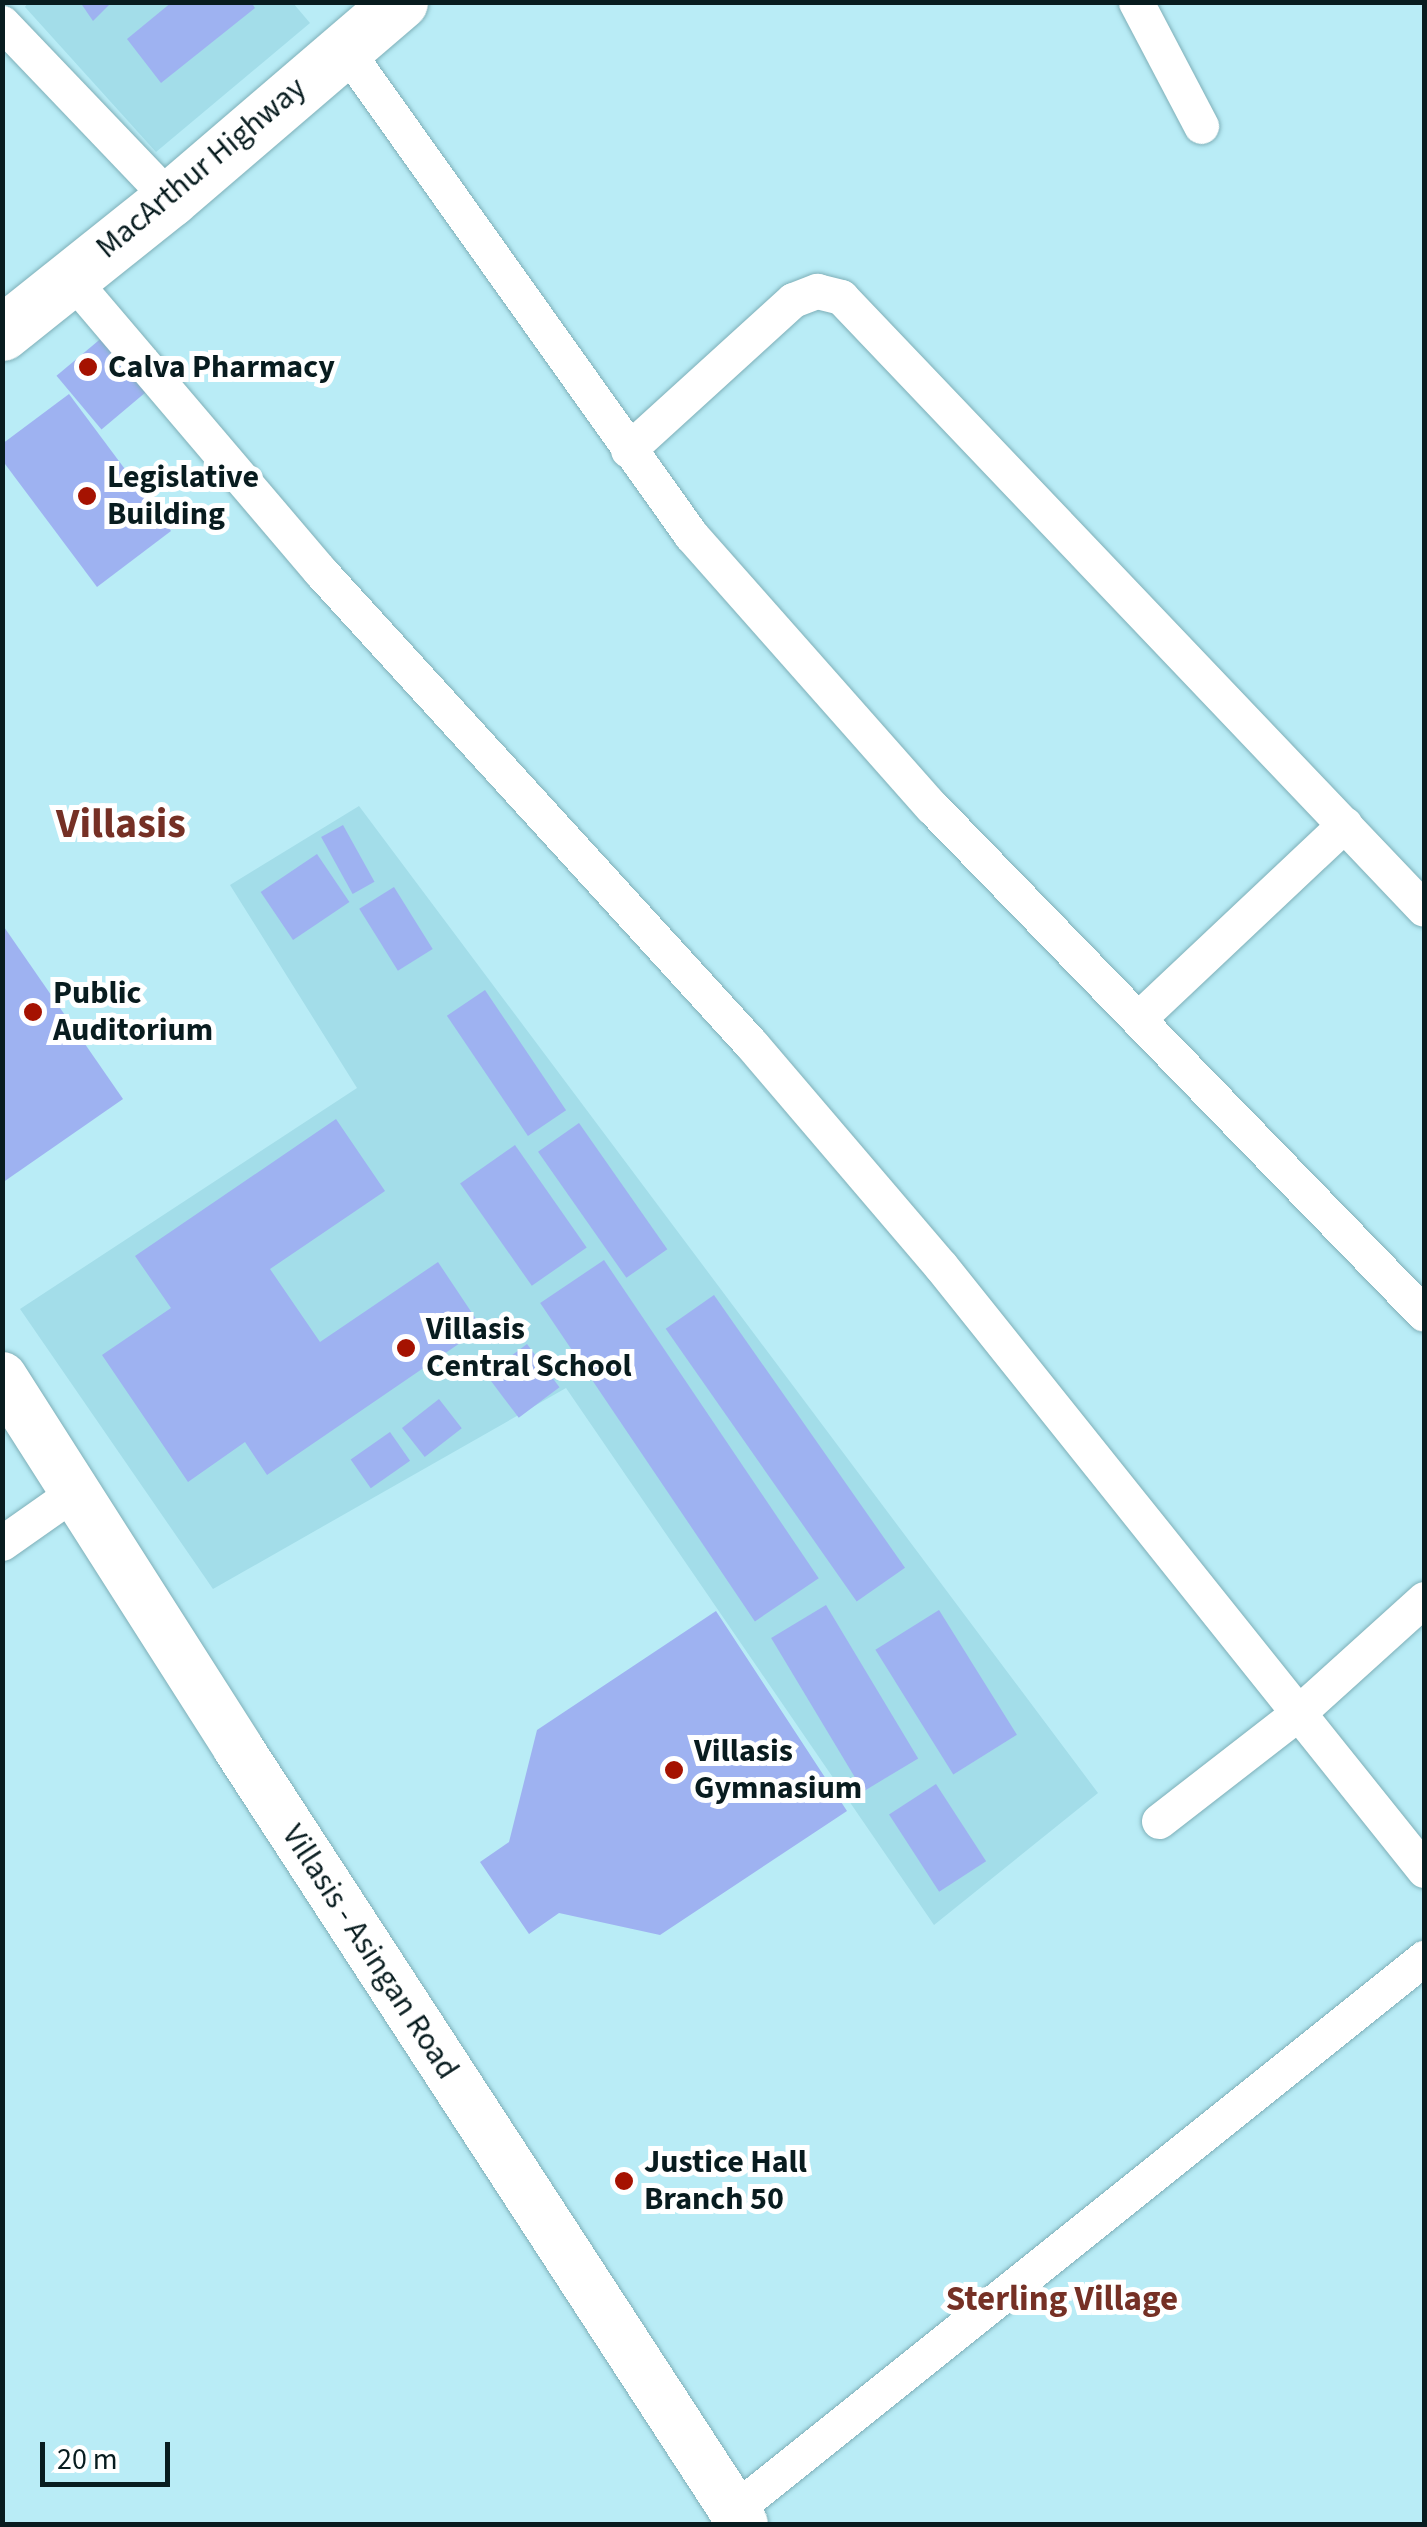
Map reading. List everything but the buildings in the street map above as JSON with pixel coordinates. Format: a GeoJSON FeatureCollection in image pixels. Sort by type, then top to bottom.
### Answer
{"type":"FeatureCollection","features":[{"type":"Feature","properties":{"kind":"highway","name":"MacArthur Highway"},"geometry":{"type":"LineString","coordinates":[[2,334],[170,199],[400,2]]}},
{"type":"Feature","properties":{"kind":"main road","name":"Villasis - Asingan Road"},"geometry":{"type":"LineString","coordinates":[[2,1377],[738,2517]]}},
{"type":"Feature","properties":{"kind":"street"},"geometry":{"type":"LineString","coordinates":[[1136,2],[1201,126]]}},
{"type":"Feature","properties":{"kind":"street"},"geometry":{"type":"LineString","coordinates":[[2,23],[170,199]]}},
{"type":"Feature","properties":{"kind":"street"},"geometry":{"type":"LineString","coordinates":[[344,49],[690,536],[932,807],[1424,1314]]}},
{"type":"Feature","properties":{"kind":"street"},"geometry":{"type":"LineString","coordinates":[[70,276],[320,572],[752,1045],[940,1265],[1424,1870]]}},
{"type":"Feature","properties":{"kind":"street"},"geometry":{"type":"LineString","coordinates":[[628,450],[793,300],[817,291],[841,297],[1424,909]]}},
{"type":"Feature","properties":{"kind":"street"},"geometry":{"type":"LineString","coordinates":[[1138,1019],[1345,824]]}},
{"type":"Feature","properties":{"kind":"street"},"geometry":{"type":"LineString","coordinates":[[2,1543],[76,1491]]}},
{"type":"Feature","properties":{"kind":"street"},"geometry":{"type":"LineString","coordinates":[[1158,1821],[1298,1714],[1424,1599]]}},
{"type":"Feature","properties":{"kind":"street"},"geometry":{"type":"LineString","coordinates":[[738,2517],[1424,1958]]}},
{"type":"Feature","properties":{"kind":"shaded area"},"geometry":{"type":"Polygon","coordinates":[[[28,2],[293,3],[310,23],[156,152],[25,7],[28,2]]]}},
{"type":"Feature","properties":{"kind":"shaded area","name":"Villasis Central School"},"geometry":{"type":"Polygon","coordinates":[[[359,806],[1098,1793],[934,1925],[566,1388],[213,1589],[20,1309],[357,1088],[230,885],[359,806]]]}},
{"type":"Feature","properties":{"kind":"place","name":"Calva Pharmacy"},"geometry":{"type":"Point","coordinates":[88,367]}},
{"type":"Feature","properties":{"kind":"place","name":"Legislative Building"},"geometry":{"type":"Point","coordinates":[87,496]}},
{"type":"Feature","properties":{"kind":"place","name":"Public Auditorium"},"geometry":{"type":"Point","coordinates":[33,1012]}},
{"type":"Feature","properties":{"kind":"place","name":"Villasis Central School"},"geometry":{"type":"Point","coordinates":[406,1348]}},
{"type":"Feature","properties":{"kind":"place","name":"Villasis Gymnasium"},"geometry":{"type":"Point","coordinates":[674,1770]}},
{"type":"Feature","properties":{"kind":"place","name":"Justice Hall Branch 50"},"geometry":{"type":"Point","coordinates":[624,2181]}},
{"type":"Feature","properties":{"kind":"district","name":"Villasis"},"geometry":{"type":"Point","coordinates":[121,824]}},
{"type":"Feature","properties":{"kind":"district","name":"Sterling Village"},"geometry":{"type":"Point","coordinates":[1062,2299]}}]}
